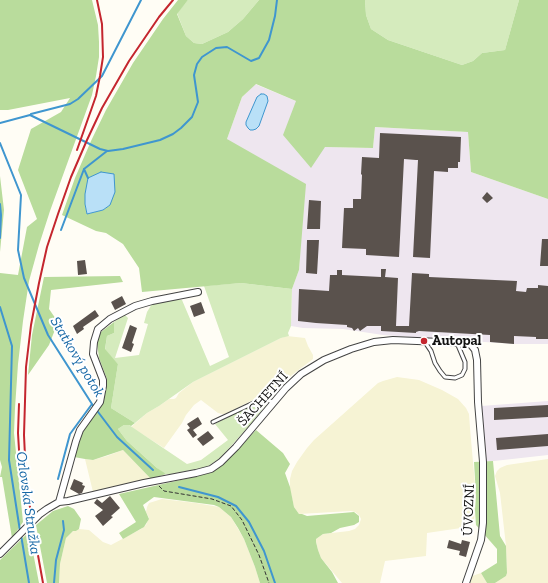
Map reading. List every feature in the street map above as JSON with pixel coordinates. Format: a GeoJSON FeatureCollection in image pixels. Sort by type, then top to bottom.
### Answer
{"type":"FeatureCollection","features":[{"type":"Feature","properties":{"kind":"street"},"geometry":{"type":"LineString","coordinates":[[59,502],[80,430],[100,402],[103,380],[93,354],[94,342],[98,329],[110,319],[135,306],[152,300],[198,292]]}},
{"type":"Feature","properties":{"kind":"street","name":"ŠACHETNÍ"},"geometry":{"type":"LineString","coordinates":[[1,552],[40,514],[47,508],[59,502],[211,469],[221,462],[236,447],[286,388],[301,374],[324,360],[351,349],[374,342],[393,340],[465,343],[471,345],[475,350],[477,360],[480,436]]}},
{"type":"Feature","properties":{"kind":"street","name":"ÚVOZNÍ"},"geometry":{"type":"LineString","coordinates":[[466,583],[482,540],[483,462],[480,436]]}},
{"type":"Feature","properties":{"kind":"lane"},"geometry":{"type":"LineString","coordinates":[[424,341],[431,351],[435,363],[445,377],[455,378],[462,375],[465,369],[465,362],[457,343]]}},
{"type":"Feature","properties":{"kind":"lane"},"geometry":{"type":"LineString","coordinates":[[214,422],[262,399],[274,402]]}},
{"type":"Feature","properties":{"kind":"path"},"geometry":{"type":"LineString","coordinates":[[155,481],[164,491],[212,499],[231,506],[242,520],[259,555],[269,583]]}},
{"type":"Feature","properties":{"kind":"shaded area"},"geometry":{"type":"Polygon","coordinates":[[[255,84],[296,101],[325,147],[373,148],[375,127],[468,132],[471,172],[548,199],[548,344],[514,344],[383,335],[343,329],[303,328],[291,326],[292,289],[299,270],[301,239],[227,139],[242,97],[255,84]]]}},
{"type":"Feature","properties":{"kind":"shaded area"},"geometry":{"type":"Polygon","coordinates":[[[287,336],[305,338],[313,355],[313,359],[292,375],[273,396],[257,398],[225,414],[218,413],[201,400],[194,405],[186,415],[164,448],[131,427],[147,413],[169,399],[176,398],[179,393],[193,382],[287,336]]]}},
{"type":"Feature","properties":{"kind":"shaded area"},"geometry":{"type":"Polygon","coordinates":[[[397,377],[419,380],[442,390],[458,399],[466,408],[469,414],[476,496],[474,522],[461,528],[427,533],[426,556],[385,561],[380,583],[342,583],[321,558],[316,539],[323,534],[355,529],[359,525],[361,519],[359,515],[351,511],[299,514],[294,507],[290,489],[292,471],[314,440],[378,383],[397,377]]]}},
{"type":"Feature","properties":{"kind":"shaded area"},"geometry":{"type":"Polygon","coordinates":[[[548,401],[548,455],[485,462],[481,406],[548,401]]]}},
{"type":"Feature","properties":{"kind":"shaded area"},"geometry":{"type":"Polygon","coordinates":[[[123,450],[151,479],[93,492],[85,459],[93,460],[123,450]]]}},
{"type":"Feature","properties":{"kind":"shaded area"},"geometry":{"type":"Polygon","coordinates":[[[548,459],[548,583],[495,583],[506,576],[507,573],[506,546],[500,493],[495,476],[497,471],[507,465],[548,459]]]}},
{"type":"Feature","properties":{"kind":"shaded area"},"geometry":{"type":"Polygon","coordinates":[[[162,499],[219,507],[231,517],[244,539],[260,583],[59,583],[60,564],[66,538],[73,531],[79,529],[89,530],[103,542],[111,545],[146,525],[149,518],[146,512],[149,503],[162,499]]]}},
{"type":"Feature","properties":{"kind":"shaded area"},"geometry":{"type":"Polygon","coordinates":[[[481,573],[487,583],[470,583],[472,576],[481,573]]]}},
{"type":"Feature","properties":{"kind":"green space"},"geometry":{"type":"Polygon","coordinates":[[[0,0],[92,0],[98,25],[99,42],[99,57],[92,95],[50,211],[29,281],[18,364],[14,433],[23,522],[12,538],[2,477],[0,477],[2,467],[0,460],[0,273],[18,275],[27,227],[37,219],[18,170],[31,129],[61,112],[70,98],[8,110],[0,110],[0,0]]]}},
{"type":"Feature","properties":{"kind":"green space"},"geometry":{"type":"Polygon","coordinates":[[[178,0],[188,0],[177,14],[186,36],[194,43],[202,44],[228,32],[243,19],[259,0],[365,0],[366,15],[371,29],[388,40],[462,65],[473,61],[482,53],[505,50],[519,0],[548,0],[548,199],[471,172],[468,132],[375,127],[373,148],[325,147],[311,168],[283,135],[296,101],[256,84],[242,97],[227,139],[306,184],[299,270],[292,289],[241,283],[142,292],[139,268],[123,244],[106,233],[96,231],[62,215],[75,178],[106,110],[133,63],[178,0]],[[85,204],[87,214],[103,210],[110,205],[85,204]]]}},
{"type":"Feature","properties":{"kind":"green space"},"geometry":{"type":"Polygon","coordinates":[[[188,0],[259,0],[243,19],[228,32],[202,44],[194,43],[186,36],[177,13],[188,0]]]}},
{"type":"Feature","properties":{"kind":"green space"},"geometry":{"type":"Polygon","coordinates":[[[365,0],[519,0],[505,50],[482,53],[473,61],[462,65],[388,40],[371,29],[366,15],[365,0]]]}},
{"type":"Feature","properties":{"kind":"green space"},"geometry":{"type":"Polygon","coordinates":[[[0,176],[4,210],[0,252],[0,176]]]}},
{"type":"Feature","properties":{"kind":"green space"},"geometry":{"type":"Polygon","coordinates":[[[120,276],[123,282],[51,290],[49,309],[58,322],[49,345],[28,375],[32,335],[44,277],[120,276]]]}},
{"type":"Feature","properties":{"kind":"green space"},"geometry":{"type":"Polygon","coordinates":[[[241,283],[292,289],[291,326],[288,333],[289,336],[281,338],[193,382],[147,413],[135,423],[111,408],[118,364],[105,350],[107,336],[114,333],[114,322],[124,314],[128,318],[115,358],[139,355],[148,324],[144,323],[147,312],[152,304],[167,300],[182,300],[210,366],[229,357],[204,286],[241,283]]]}},
{"type":"Feature","properties":{"kind":"green space"},"geometry":{"type":"Polygon","coordinates":[[[114,322],[114,333],[107,336],[105,349],[118,364],[111,408],[135,423],[131,426],[124,425],[118,429],[127,441],[157,468],[166,474],[151,479],[123,450],[93,460],[74,457],[82,431],[101,403],[107,379],[99,358],[97,342],[101,332],[114,322]]]}},
{"type":"Feature","properties":{"kind":"green space"},"geometry":{"type":"Polygon","coordinates":[[[257,402],[268,402],[250,425],[220,458],[207,467],[171,474],[163,473],[157,468],[127,441],[118,429],[124,425],[129,425],[187,464],[201,460],[228,440],[215,424],[257,402]]]}},
{"type":"Feature","properties":{"kind":"green space"},"geometry":{"type":"Polygon","coordinates":[[[256,430],[283,453],[290,464],[285,473],[290,487],[294,507],[299,514],[307,516],[354,512],[359,516],[359,522],[354,525],[340,528],[331,533],[323,534],[316,539],[321,558],[332,572],[338,583],[260,583],[244,539],[238,528],[231,517],[219,507],[214,505],[154,497],[143,505],[149,519],[144,527],[123,539],[119,533],[136,522],[119,494],[198,476],[212,471],[223,464],[256,430]]]}},
{"type":"Feature","properties":{"kind":"green space"},"geometry":{"type":"Polygon","coordinates":[[[493,461],[500,536],[506,546],[507,573],[506,576],[495,583],[487,583],[481,573],[497,563],[497,549],[476,525],[474,462],[493,461]]]}},
{"type":"Feature","properties":{"kind":"green space"},"geometry":{"type":"Polygon","coordinates":[[[68,506],[74,509],[81,519],[79,529],[73,531],[66,538],[60,564],[59,583],[47,583],[36,525],[53,511],[68,506]]]}},
{"type":"Feature","properties":{"kind":"green space"},"geometry":{"type":"Polygon","coordinates":[[[29,532],[39,583],[0,583],[0,560],[29,532]]]}},
{"type":"Feature","properties":{"kind":"water"},"geometry":{"type":"Polygon","coordinates":[[[261,94],[267,96],[268,101],[259,126],[256,129],[250,130],[246,125],[246,122],[257,97],[261,94]]]}},
{"type":"Feature","properties":{"kind":"water"},"geometry":{"type":"Polygon","coordinates":[[[101,172],[114,174],[115,192],[110,205],[103,210],[87,214],[85,194],[88,178],[101,172]]]}},
{"type":"Feature","properties":{"kind":"building"},"geometry":{"type":"Polygon","coordinates":[[[380,133],[461,137],[460,162],[458,162],[458,168],[448,168],[448,172],[434,171],[430,258],[413,257],[418,160],[404,159],[399,257],[366,255],[366,249],[342,248],[344,208],[353,208],[353,199],[361,199],[362,157],[379,158],[380,133]]]}},
{"type":"Feature","properties":{"kind":"building"},"geometry":{"type":"Polygon","coordinates":[[[487,192],[493,198],[487,203],[482,198],[487,192]]]}},
{"type":"Feature","properties":{"kind":"building"},"geometry":{"type":"Polygon","coordinates":[[[309,200],[321,201],[320,229],[307,229],[309,200]]]}},
{"type":"Feature","properties":{"kind":"building"},"geometry":{"type":"Polygon","coordinates":[[[542,239],[548,239],[548,266],[540,266],[542,239]]]}},
{"type":"Feature","properties":{"kind":"building"},"geometry":{"type":"Polygon","coordinates":[[[307,240],[319,240],[317,274],[306,273],[307,240]]]}},
{"type":"Feature","properties":{"kind":"building"},"geometry":{"type":"Polygon","coordinates":[[[85,260],[87,274],[78,275],[77,261],[85,260]]]}},
{"type":"Feature","properties":{"kind":"building"},"geometry":{"type":"Polygon","coordinates":[[[381,269],[386,269],[385,277],[398,278],[396,326],[409,326],[412,273],[429,274],[429,277],[517,281],[516,291],[526,292],[527,288],[538,288],[538,285],[548,286],[548,339],[514,336],[514,344],[490,342],[490,335],[419,331],[416,333],[381,331],[381,326],[367,326],[360,331],[358,328],[354,331],[352,328],[347,327],[347,325],[298,321],[299,289],[329,291],[330,275],[337,275],[337,270],[342,270],[342,275],[381,277],[381,269]]]}},
{"type":"Feature","properties":{"kind":"building"},"geometry":{"type":"Polygon","coordinates":[[[122,296],[126,304],[115,310],[111,302],[122,296]]]}},
{"type":"Feature","properties":{"kind":"building"},"geometry":{"type":"Polygon","coordinates":[[[201,302],[205,313],[194,317],[190,306],[201,302]]]}},
{"type":"Feature","properties":{"kind":"building"},"geometry":{"type":"Polygon","coordinates":[[[95,310],[99,316],[83,327],[84,329],[77,334],[73,326],[95,310]]]}},
{"type":"Feature","properties":{"kind":"building"},"geometry":{"type":"Polygon","coordinates":[[[130,325],[137,328],[132,343],[134,344],[131,352],[122,348],[130,325]]]}},
{"type":"Feature","properties":{"kind":"building"},"geometry":{"type":"Polygon","coordinates":[[[548,405],[548,417],[494,420],[494,408],[548,405]]]}},
{"type":"Feature","properties":{"kind":"building"},"geometry":{"type":"Polygon","coordinates":[[[198,417],[202,424],[193,430],[197,435],[193,438],[187,430],[190,428],[187,424],[198,417]]]}},
{"type":"Feature","properties":{"kind":"building"},"geometry":{"type":"Polygon","coordinates":[[[208,431],[214,438],[203,446],[197,439],[208,431]]]}},
{"type":"Feature","properties":{"kind":"building"},"geometry":{"type":"Polygon","coordinates":[[[548,434],[548,446],[497,450],[496,438],[548,434]]]}},
{"type":"Feature","properties":{"kind":"building"},"geometry":{"type":"Polygon","coordinates":[[[74,479],[83,483],[82,485],[85,486],[82,493],[79,494],[70,489],[74,479]]]}},
{"type":"Feature","properties":{"kind":"building"},"geometry":{"type":"Polygon","coordinates":[[[110,496],[120,508],[103,526],[95,516],[103,510],[94,503],[97,499],[102,503],[110,496]]]}},
{"type":"Feature","properties":{"kind":"building"},"geometry":{"type":"Polygon","coordinates":[[[449,540],[461,544],[462,540],[470,542],[466,557],[459,555],[460,551],[447,548],[449,540]]]}},
{"type":"Feature","properties":{"kind":"waterway"},"geometry":{"type":"LineString","coordinates":[[31,114],[70,104],[78,99],[102,76],[141,0]]}},
{"type":"Feature","properties":{"kind":"waterway"},"geometry":{"type":"LineString","coordinates":[[0,123],[30,115],[100,149],[108,151],[160,140],[173,134],[192,117],[198,102],[194,75],[197,64],[202,57],[216,48],[227,47],[251,61],[259,58],[269,40],[277,0]]}},
{"type":"Feature","properties":{"kind":"waterway","name":"Statkový potok"},"geometry":{"type":"LineString","coordinates":[[0,143],[21,195],[18,250],[24,278],[48,335],[92,404],[117,437],[153,470]]}},
{"type":"Feature","properties":{"kind":"waterway"},"geometry":{"type":"LineString","coordinates":[[61,230],[84,169],[107,151]]}},
{"type":"Feature","properties":{"kind":"waterway"},"geometry":{"type":"LineString","coordinates":[[84,169],[88,178]]}},
{"type":"Feature","properties":{"kind":"waterway","name":"Orlovská Stružka"},"geometry":{"type":"LineString","coordinates":[[0,204],[0,238]]}},
{"type":"Feature","properties":{"kind":"waterway","name":"Orlovská Stružka"},"geometry":{"type":"LineString","coordinates":[[0,307],[12,346],[9,460],[20,531]]}},
{"type":"Feature","properties":{"kind":"waterway"},"geometry":{"type":"LineString","coordinates":[[58,479],[70,434],[92,404]]}},
{"type":"Feature","properties":{"kind":"waterway","name":"Statkový potok"},"geometry":{"type":"LineString","coordinates":[[179,487],[218,497],[236,506],[249,522],[264,551],[275,583]]}},
{"type":"Feature","properties":{"kind":"waterway"},"geometry":{"type":"LineString","coordinates":[[54,583],[56,560],[64,530],[63,521]]}},
{"type":"Feature","properties":{"kind":"waterway","name":"Orlovská Stružka"},"geometry":{"type":"LineString","coordinates":[[21,535],[29,583]]}},
{"type":"Feature","properties":{"kind":"railway"},"geometry":{"type":"LineString","coordinates":[[77,150],[96,96],[103,57],[102,24],[97,0]]}},
{"type":"Feature","properties":{"kind":"railway"},"geometry":{"type":"LineString","coordinates":[[43,583],[26,478],[24,435],[26,367],[31,325],[47,247],[71,177],[102,108],[129,61],[159,17],[173,0]]}},
{"type":"Feature","properties":{"kind":"railway"},"geometry":{"type":"LineString","coordinates":[[19,404],[19,450]]}},
{"type":"Feature","properties":{"kind":"place","name":"Autopal"},"geometry":{"type":"Point","coordinates":[424,341]}}]}
